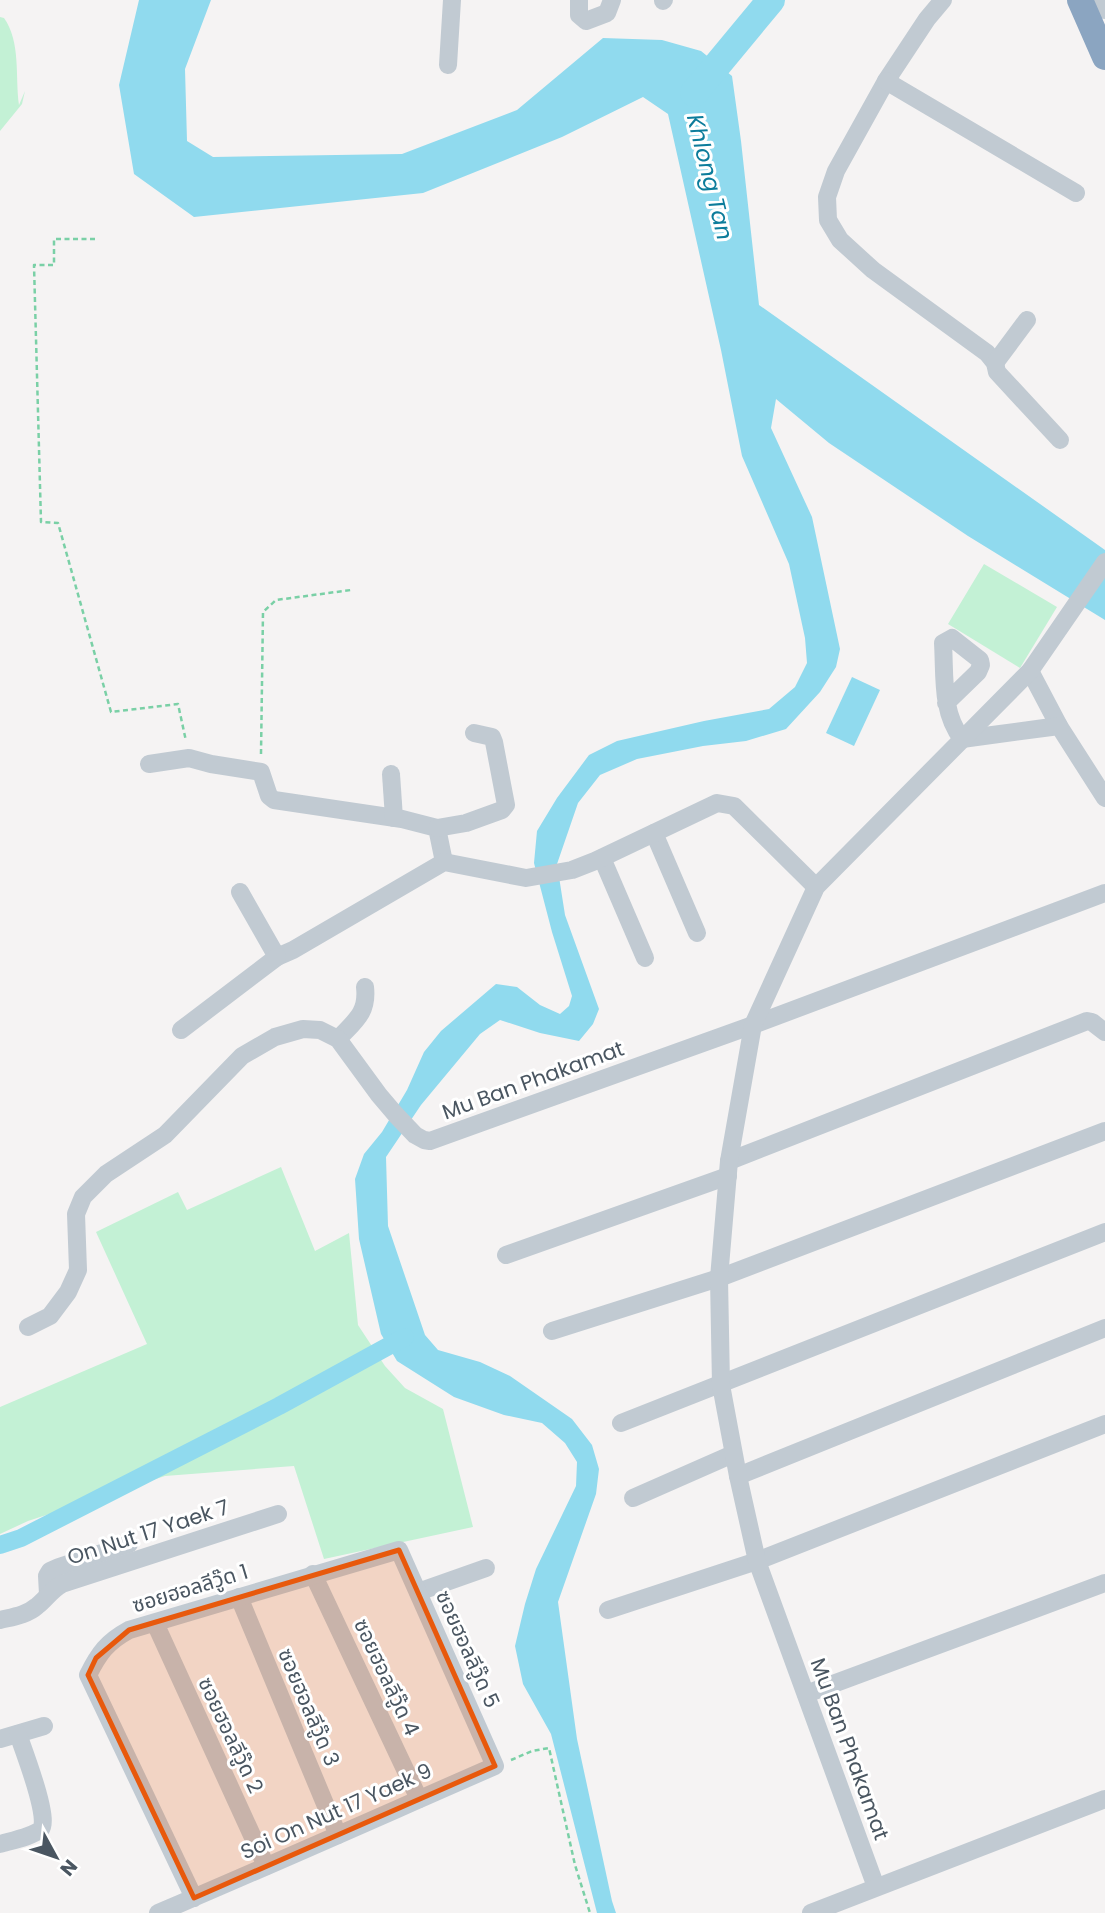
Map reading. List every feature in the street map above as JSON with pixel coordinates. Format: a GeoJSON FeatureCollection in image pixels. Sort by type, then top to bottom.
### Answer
{"type":"FeatureCollection","features":[{"type":"Feature","properties":{"kind":"highway"},"geometry":{"type":"LineString","coordinates":[[1080,0],[1105,57]]}},
{"type":"Feature","properties":{"kind":"street"},"geometry":{"type":"LineString","coordinates":[[448,65],[452,0]]}},
{"type":"Feature","properties":{"kind":"street"},"geometry":{"type":"LineString","coordinates":[[579,0],[579,15],[586,21],[607,13],[612,0]]}},
{"type":"Feature","properties":{"kind":"street"},"geometry":{"type":"LineString","coordinates":[[943,0],[926,19],[886,81],[836,171],[827,197],[828,220],[840,240],[873,270],[987,353],[995,363],[997,372],[1060,440]]}},
{"type":"Feature","properties":{"kind":"street"},"geometry":{"type":"LineString","coordinates":[[1088,0],[1105,10]]}},
{"type":"Feature","properties":{"kind":"street"},"geometry":{"type":"LineString","coordinates":[[886,81],[1076,193]]}},
{"type":"Feature","properties":{"kind":"street"},"geometry":{"type":"LineString","coordinates":[[995,363],[1027,320]]}},
{"type":"Feature","properties":{"kind":"street","name":"Mu Ban Phakamat"},"geometry":{"type":"LineString","coordinates":[[876,1887],[757,1560],[733,1454],[721,1385],[719,1278],[729,1168],[753,1025],[816,887],[1030,671],[1105,562]]}},
{"type":"Feature","properties":{"kind":"street"},"geometry":{"type":"LineString","coordinates":[[1030,671],[1059,726],[1105,799]]}},
{"type":"Feature","properties":{"kind":"street"},"geometry":{"type":"LineString","coordinates":[[946,703],[953,728],[962,739],[1059,726]]}},
{"type":"Feature","properties":{"kind":"street"},"geometry":{"type":"LineString","coordinates":[[149,764],[189,758],[261,772],[269,796],[274,800],[394,818],[437,828],[466,823],[502,810],[506,805],[492,737],[474,733]]}},
{"type":"Feature","properties":{"kind":"street"},"geometry":{"type":"LineString","coordinates":[[391,774],[394,818]]}},
{"type":"Feature","properties":{"kind":"street"},"geometry":{"type":"LineString","coordinates":[[181,1030],[277,957],[444,862],[526,878],[572,870],[718,803],[732,804],[816,887]]}},
{"type":"Feature","properties":{"kind":"street"},"geometry":{"type":"LineString","coordinates":[[437,828],[444,862]]}},
{"type":"Feature","properties":{"kind":"street"},"geometry":{"type":"LineString","coordinates":[[654,833],[697,933]]}},
{"type":"Feature","properties":{"kind":"street"},"geometry":{"type":"LineString","coordinates":[[602,858],[645,958]]}},
{"type":"Feature","properties":{"kind":"street"},"geometry":{"type":"LineString","coordinates":[[240,892],[277,957]]}},
{"type":"Feature","properties":{"kind":"street","name":"Mu Ban Phakamat"},"geometry":{"type":"LineString","coordinates":[[338,1039],[379,1095],[415,1135],[430,1142],[1105,893]]}},
{"type":"Feature","properties":{"kind":"street"},"geometry":{"type":"LineString","coordinates":[[28,1327],[50,1316],[68,1292],[78,1270],[76,1214],[83,1197],[106,1174],[165,1135],[242,1056],[275,1037],[303,1029],[320,1030],[338,1039],[363,1012],[365,988]]}},
{"type":"Feature","properties":{"kind":"street"},"geometry":{"type":"LineString","coordinates":[[506,1255],[729,1168],[1087,1021],[1105,1032]]}},
{"type":"Feature","properties":{"kind":"street"},"geometry":{"type":"LineString","coordinates":[[552,1331],[719,1278],[1105,1131]]}},
{"type":"Feature","properties":{"kind":"street"},"geometry":{"type":"LineString","coordinates":[[621,1423],[1105,1232]]}},
{"type":"Feature","properties":{"kind":"street"},"geometry":{"type":"LineString","coordinates":[[738,1476],[1105,1328]]}},
{"type":"Feature","properties":{"kind":"street"},"geometry":{"type":"LineString","coordinates":[[608,1610],[757,1560],[1105,1424]]}},
{"type":"Feature","properties":{"kind":"street"},"geometry":{"type":"LineString","coordinates":[[633,1498],[733,1454]]}},
{"type":"Feature","properties":{"kind":"street","name":"On Nut 17 Yaek 7"},"geometry":{"type":"LineString","coordinates":[[0,1620],[29,1612],[62,1584],[278,1514]]}},
{"type":"Feature","properties":{"kind":"street"},"geometry":{"type":"LineString","coordinates":[[48,1594],[46,1585],[50,1571],[129,1544]]}},
{"type":"Feature","properties":{"kind":"street","name":"ซอยฮอลลีวู๊ด 1"},"geometry":{"type":"LineString","coordinates":[[194,1898],[88,1675],[96,1658],[105,1646],[129,1630],[399,1550]]}},
{"type":"Feature","properties":{"kind":"street","name":"ซอยฮอลลีวู๊ด 5"},"geometry":{"type":"LineString","coordinates":[[399,1550],[495,1766]]}},
{"type":"Feature","properties":{"kind":"street"},"geometry":{"type":"LineString","coordinates":[[418,1592],[486,1568]]}},
{"type":"Feature","properties":{"kind":"street","name":"ซอยฮอลลีวู๊ด 4"},"geometry":{"type":"LineString","coordinates":[[313,1574],[419,1799]]}},
{"type":"Feature","properties":{"kind":"street"},"geometry":{"type":"LineString","coordinates":[[806,1694],[1105,1583]]}},
{"type":"Feature","properties":{"kind":"street","name":"ซอยฮอลลีวู๊ด 3"},"geometry":{"type":"LineString","coordinates":[[239,1597],[338,1835]]}},
{"type":"Feature","properties":{"kind":"street","name":"ซอยฮอลลีวู๊ด 2"},"geometry":{"type":"LineString","coordinates":[[155,1623],[267,1866]]}},
{"type":"Feature","properties":{"kind":"street"},"geometry":{"type":"LineString","coordinates":[[0,1739],[44,1726]]}},
{"type":"Feature","properties":{"kind":"street"},"geometry":{"type":"LineString","coordinates":[[0,1844],[31,1834],[41,1829],[44,1823],[18,1734]]}},
{"type":"Feature","properties":{"kind":"street","name":"Soi On Nut 17 Yaek 9"},"geometry":{"type":"LineString","coordinates":[[158,1913],[495,1766]]}},
{"type":"Feature","properties":{"kind":"street"},"geometry":{"type":"LineString","coordinates":[[811,1913],[1105,1799]]}},
{"type":"Feature","properties":{"kind":"path"},"geometry":{"type":"LineString","coordinates":[[95,239],[54,239],[54,265],[34,265],[41,522],[58,523],[111,712],[178,704],[189,758]]}},
{"type":"Feature","properties":{"kind":"path"},"geometry":{"type":"LineString","coordinates":[[261,772],[262,612],[276,600],[351,590]]}},
{"type":"Feature","properties":{"kind":"path"},"geometry":{"type":"LineString","coordinates":[[495,1766],[532,1751],[549,1748],[575,1865],[590,1913]]}},
{"type":"Feature","properties":{"kind":"highlighted area"},"geometry":{"type":"Polygon","coordinates":[[[399,1550],[495,1766],[194,1898],[88,1675],[96,1658],[129,1630],[399,1550]]]}},
{"type":"Feature","properties":{"kind":"green space"},"geometry":{"type":"Polygon","coordinates":[[[0,17],[4,18],[13,38],[19,105],[25,91],[22,104],[0,131],[0,17]]]}},
{"type":"Feature","properties":{"kind":"green space"},"geometry":{"type":"Polygon","coordinates":[[[984,564],[1057,607],[1020,668],[948,624],[984,564]]]}},
{"type":"Feature","properties":{"kind":"green space"},"geometry":{"type":"Polygon","coordinates":[[[281,1167],[315,1251],[349,1233],[358,1325],[385,1366],[405,1388],[443,1409],[473,1527],[324,1559],[294,1466],[165,1476],[28,1521],[0,1534],[0,1407],[147,1344],[96,1232],[178,1192],[187,1210],[281,1167]]]}},
{"type":"Feature","properties":{"kind":"water","name":"Khlong Tan"},"geometry":{"type":"Polygon","coordinates":[[[139,0],[211,0],[185,69],[187,141],[213,157],[402,154],[517,110],[603,38],[662,40],[701,51],[732,76],[759,305],[1105,550],[1105,620],[968,536],[829,443],[776,399],[771,428],[812,517],[840,649],[836,667],[820,692],[786,729],[746,741],[637,759],[600,775],[578,803],[557,864],[565,915],[599,1009],[593,1024],[579,1041],[540,1033],[500,1020],[480,1034],[421,1105],[386,1157],[388,1226],[425,1335],[438,1350],[480,1362],[510,1376],[572,1419],[592,1445],[599,1469],[596,1494],[558,1602],[577,1739],[616,1913],[597,1913],[551,1734],[523,1684],[515,1646],[536,1569],[576,1486],[577,1462],[565,1443],[542,1423],[504,1415],[454,1397],[397,1361],[381,1334],[359,1239],[355,1179],[364,1154],[382,1132],[407,1090],[424,1052],[441,1031],[496,984],[517,987],[540,1005],[560,1014],[569,1006],[572,996],[534,863],[537,831],[557,798],[589,755],[617,741],[769,709],[795,687],[807,663],[805,638],[789,564],[742,456],[668,114],[643,97],[562,137],[423,193],[194,217],[134,174],[119,85],[139,0]]]}},
{"type":"Feature","properties":{"kind":"water"},"geometry":{"type":"Polygon","coordinates":[[[852,677],[880,690],[854,746],[826,733],[852,677]]]}},
{"type":"Feature","properties":{"kind":"waterway"},"geometry":{"type":"LineString","coordinates":[[694,93],[771,0]]}},
{"type":"Feature","properties":{"kind":"waterway"},"geometry":{"type":"LineString","coordinates":[[0,1545],[21,1538],[279,1406],[405,1337]]}}]}
